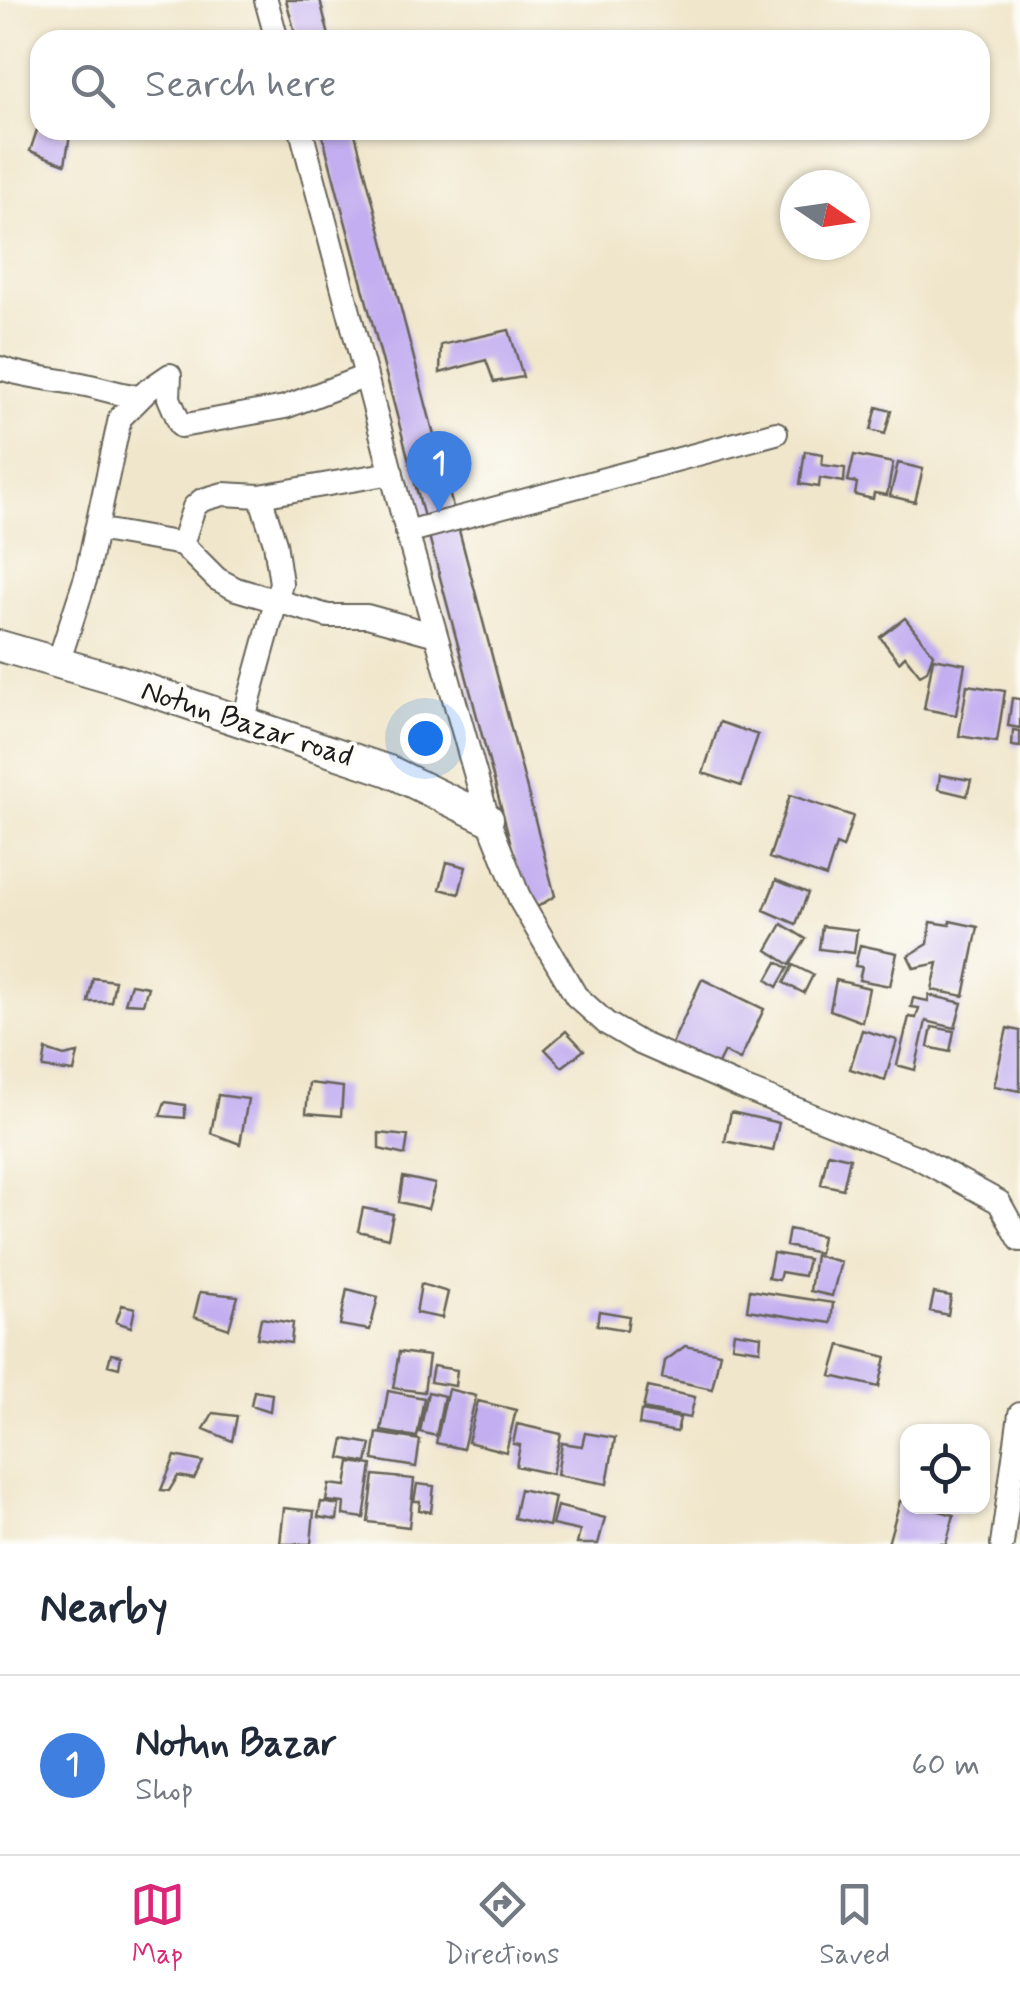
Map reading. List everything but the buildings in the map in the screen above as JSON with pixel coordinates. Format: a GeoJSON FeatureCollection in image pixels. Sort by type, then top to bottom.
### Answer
{"type":"FeatureCollection","features":[{"type":"Feature","properties":{"kind":"street"},"geometry":{"type":"LineString","coordinates":[[266,0],[274,30]]}},
{"type":"Feature","properties":{"kind":"street"},"geometry":{"type":"LineString","coordinates":[[304,140],[488,819],[521,902],[576,996],[606,1023],[640,1043],[918,1157],[1000,1202],[1020,1240]]}},
{"type":"Feature","properties":{"kind":"street"},"geometry":{"type":"LineString","coordinates":[[0,368],[23,376],[140,397]]}},
{"type":"Feature","properties":{"kind":"street"},"geometry":{"type":"LineString","coordinates":[[58,663],[86,577],[120,418],[140,397],[170,375],[169,398],[180,426],[285,407],[366,376]]}},
{"type":"Feature","properties":{"kind":"street"},"geometry":{"type":"LineString","coordinates":[[408,532],[776,434]]}},
{"type":"Feature","properties":{"kind":"street"},"geometry":{"type":"LineString","coordinates":[[182,544],[194,507],[202,500],[232,493],[260,496],[392,473]]}},
{"type":"Feature","properties":{"kind":"street"},"geometry":{"type":"LineString","coordinates":[[243,722],[279,600],[280,564],[260,496]]}},
{"type":"Feature","properties":{"kind":"street"},"geometry":{"type":"LineString","coordinates":[[96,528],[182,544],[217,579],[236,589],[328,616],[366,616],[436,635]]}},
{"type":"Feature","properties":{"kind":"street","name":"Notun Bazar road"},"geometry":{"type":"LineString","coordinates":[[0,646],[389,771],[488,819]]}},
{"type":"Feature","properties":{"kind":"street"},"geometry":{"type":"LineString","coordinates":[[1002,1544],[1020,1414]]}},
{"type":"Feature","properties":{"kind":"place","name":"Notun Bazar"},"geometry":{"type":"Point","coordinates":[439,513]}}]}
